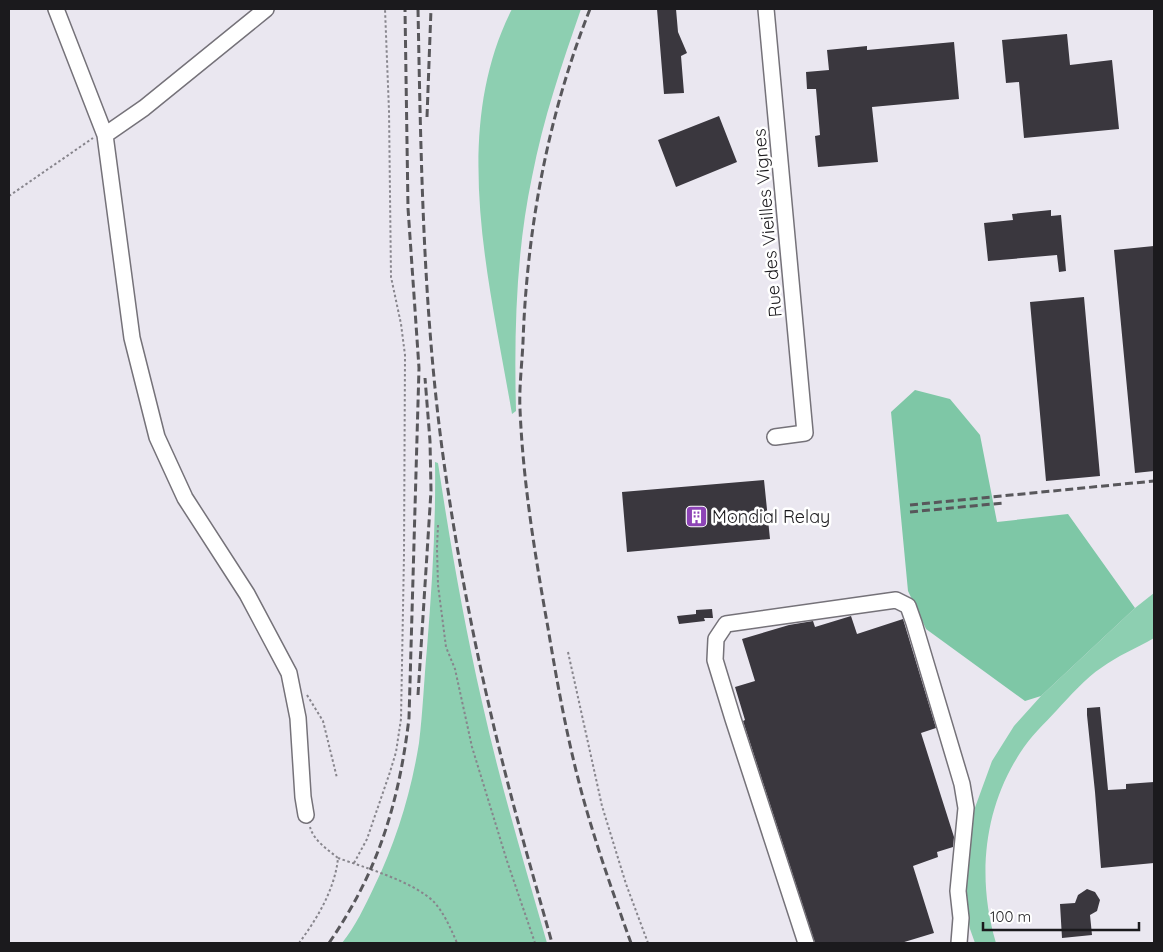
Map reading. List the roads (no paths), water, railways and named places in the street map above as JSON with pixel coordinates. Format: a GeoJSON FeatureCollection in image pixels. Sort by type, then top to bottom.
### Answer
{"type":"FeatureCollection","features":[{"type":"Feature","properties":{"kind":"street"},"geometry":{"type":"LineString","coordinates":[[56,9],[105,135],[132,338],[157,437],[185,498],[247,594],[290,673],[298,718],[303,797],[306,815]]}},
{"type":"Feature","properties":{"kind":"street"},"geometry":{"type":"LineString","coordinates":[[105,135],[144,108],[266,9]]}},
{"type":"Feature","properties":{"kind":"street","name":"Rue des Vieilles Vignes"},"geometry":{"type":"LineString","coordinates":[[766,9],[805,433],[775,437]]}},
{"type":"Feature","properties":{"kind":"street"},"geometry":{"type":"LineString","coordinates":[[806,943],[732,719],[715,660],[716,639],[726,624],[896,600],[908,606],[962,784],[966,808],[958,891],[961,918],[959,943]]}},
{"type":"Feature","properties":{"kind":"railway"},"geometry":{"type":"LineString","coordinates":[[329,943],[361,890],[384,836],[399,779],[409,718],[419,368],[408,208],[405,9]]}},
{"type":"Feature","properties":{"kind":"railway"},"geometry":{"type":"LineString","coordinates":[[418,9],[424,240],[432,355],[445,470],[456,543],[485,688],[514,806],[552,943]]}},
{"type":"Feature","properties":{"kind":"railway"},"geometry":{"type":"LineString","coordinates":[[427,117],[431,9]]}},
{"type":"Feature","properties":{"kind":"railway"},"geometry":{"type":"LineString","coordinates":[[590,9],[562,90],[542,172],[529,257],[525,299],[520,409],[524,464],[534,546],[566,727],[591,825],[631,943]]}},
{"type":"Feature","properties":{"kind":"railway"},"geometry":{"type":"LineString","coordinates":[[418,695],[431,491],[430,441],[425,378]]}},
{"type":"Feature","properties":{"kind":"railway"},"geometry":{"type":"LineString","coordinates":[[910,505],[1154,481]]}},
{"type":"Feature","properties":{"kind":"railway"},"geometry":{"type":"LineString","coordinates":[[910,512],[1003,503]]}},
{"type":"Feature","properties":{"kind":"place","name":"Mondial Relay"},"geometry":{"type":"Point","coordinates":[696,516]}}]}
